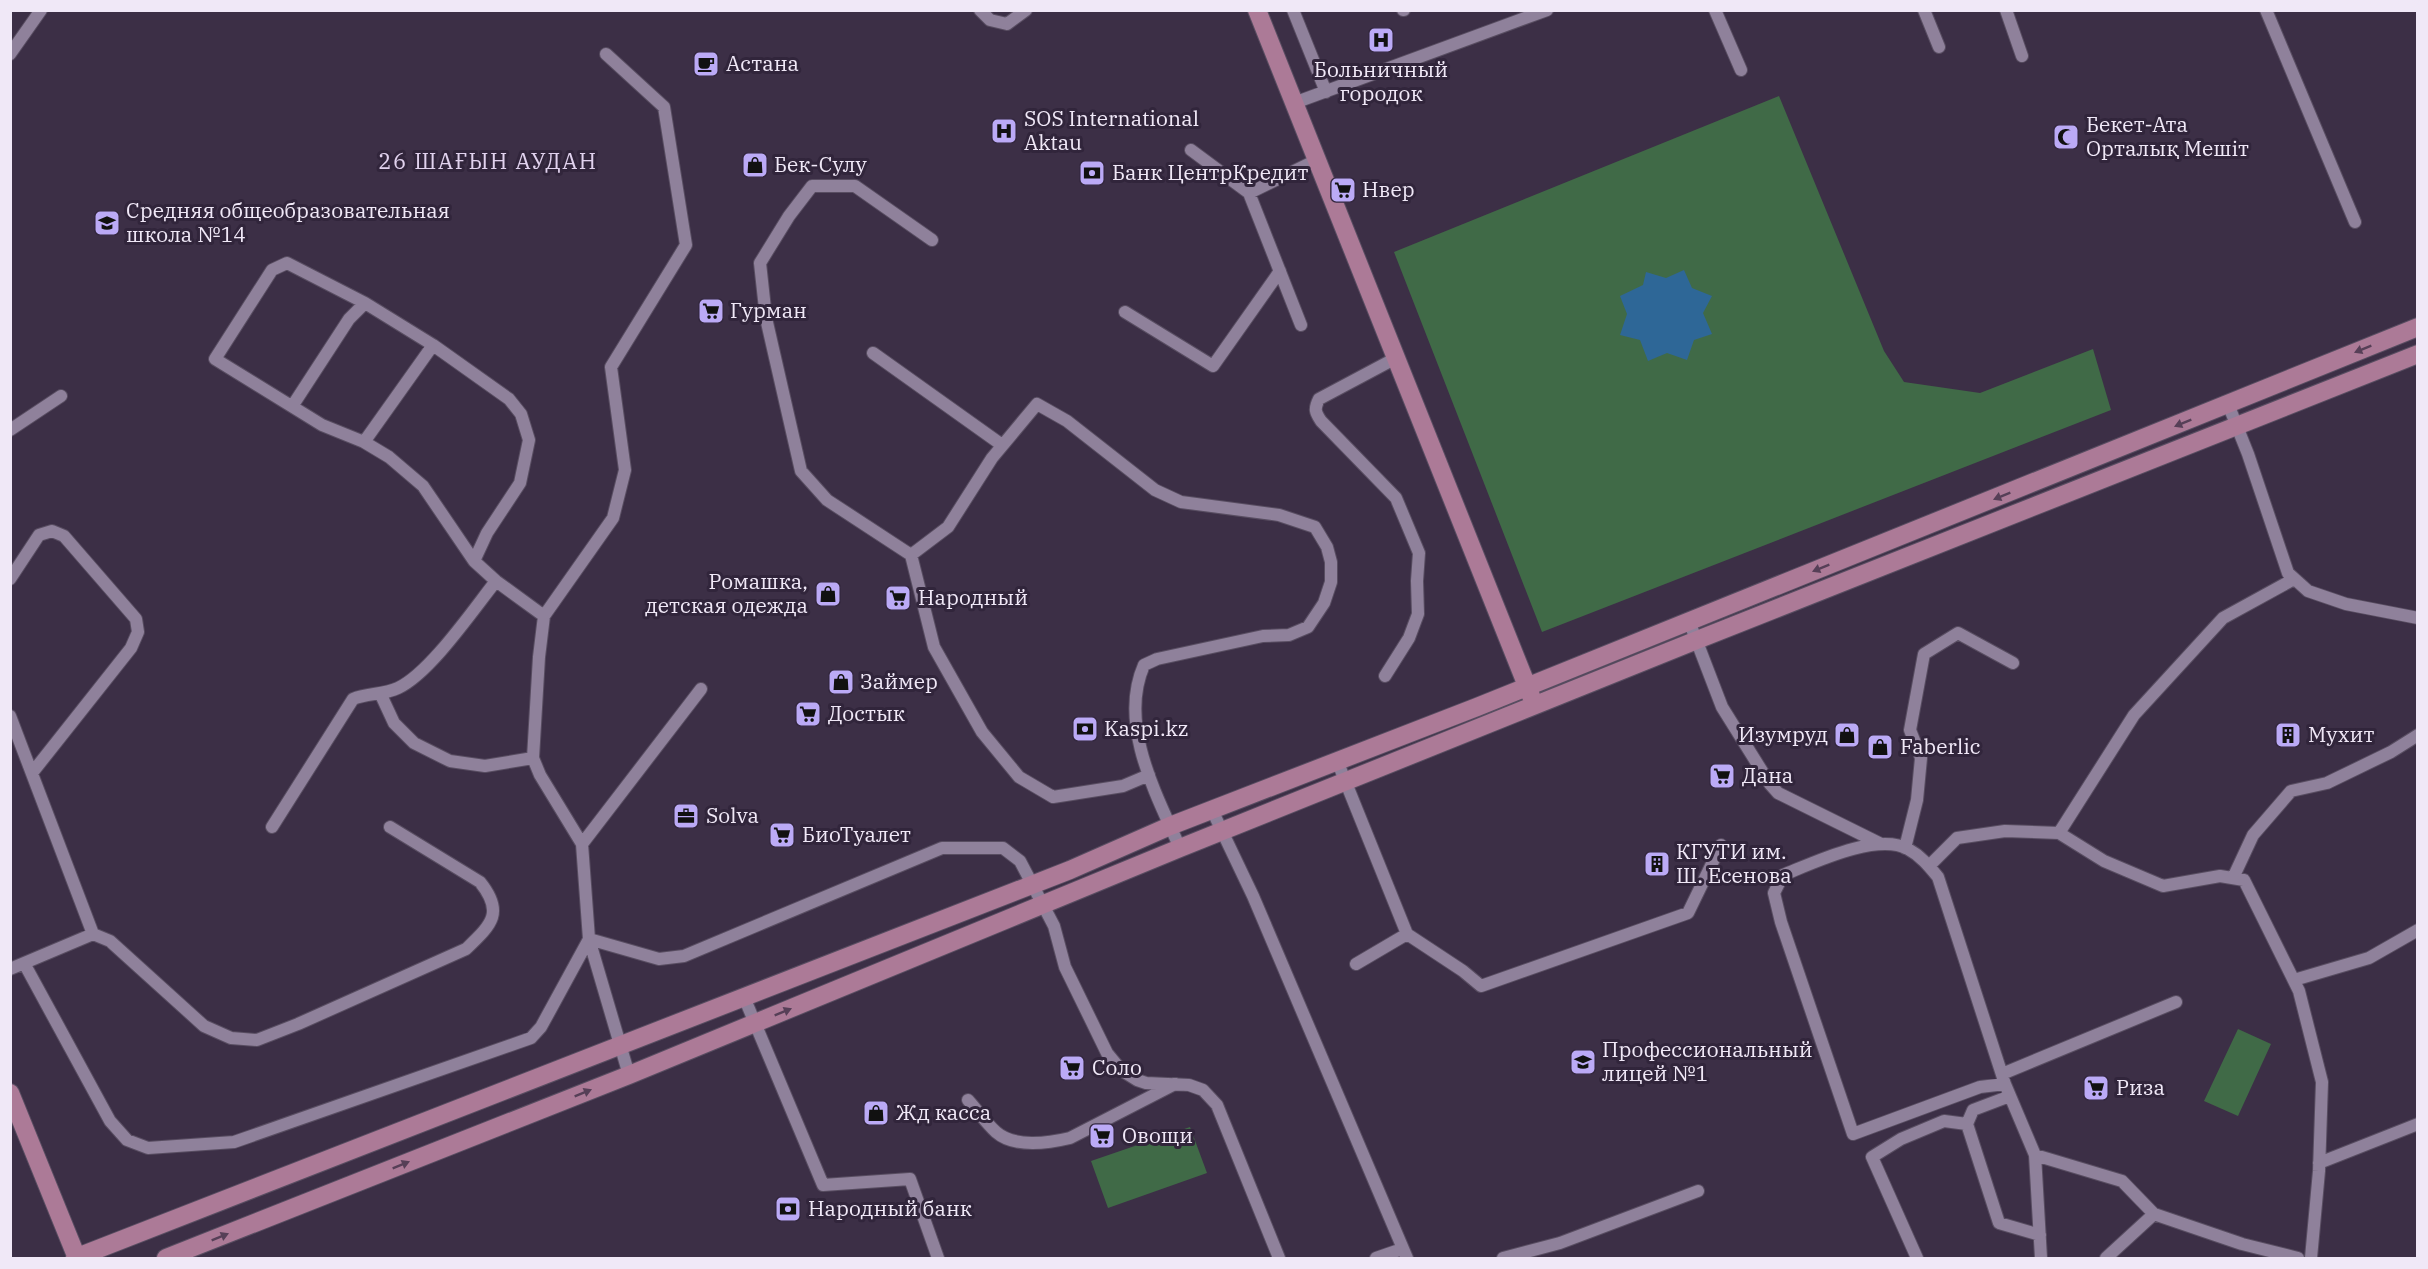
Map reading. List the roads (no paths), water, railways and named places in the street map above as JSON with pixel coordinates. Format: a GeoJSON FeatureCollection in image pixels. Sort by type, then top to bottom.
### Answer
{"type":"FeatureCollection","features":[{"type":"Feature","properties":{"kind":"main road"},"geometry":{"type":"LineString","coordinates":[[1257,10],[1535,706]]}},
{"type":"Feature","properties":{"kind":"main road"},"geometry":{"type":"LineString","coordinates":[[10,1093],[76,1258],[1070,870],[1170,826],[1338,763],[2418,327]]}},
{"type":"Feature","properties":{"kind":"main road"},"geometry":{"type":"LineString","coordinates":[[166,1258],[629,1075],[1180,848],[1697,640],[2418,354]]}},
{"type":"Feature","properties":{"kind":"lane"},"geometry":{"type":"LineString","coordinates":[[10,54],[41,10]]}},
{"type":"Feature","properties":{"kind":"lane"},"geometry":{"type":"LineString","coordinates":[[980,10],[990,20],[1007,24],[1026,10]]}},
{"type":"Feature","properties":{"kind":"lane"},"geometry":{"type":"LineString","coordinates":[[1293,10],[1326,92]]}},
{"type":"Feature","properties":{"kind":"lane"},"geometry":{"type":"LineString","coordinates":[[1294,103],[1547,10]]}},
{"type":"Feature","properties":{"kind":"lane"},"geometry":{"type":"LineString","coordinates":[[1715,10],[1741,70]]}},
{"type":"Feature","properties":{"kind":"lane"},"geometry":{"type":"LineString","coordinates":[[1924,10],[1939,47]]}},
{"type":"Feature","properties":{"kind":"lane"},"geometry":{"type":"LineString","coordinates":[[2006,10],[2022,56]]}},
{"type":"Feature","properties":{"kind":"lane"},"geometry":{"type":"LineString","coordinates":[[2266,10],[2355,222]]}},
{"type":"Feature","properties":{"kind":"lane"},"geometry":{"type":"LineString","coordinates":[[606,54],[664,107],[686,245],[611,367],[625,470],[613,518],[544,616],[539,657],[533,758],[540,775],[582,844],[589,939],[629,1075]]}},
{"type":"Feature","properties":{"kind":"lane"},"geometry":{"type":"LineString","coordinates":[[1191,150],[1249,193],[1301,325]]}},
{"type":"Feature","properties":{"kind":"lane"},"geometry":{"type":"LineString","coordinates":[[1249,193],[1317,160]]}},
{"type":"Feature","properties":{"kind":"lane"},"geometry":{"type":"LineString","coordinates":[[932,240],[855,186],[812,186],[789,216],[760,263],[766,318],[801,471],[827,500],[911,555],[934,647],[982,732],[1019,777],[1053,797],[1123,786],[1149,775]]}},
{"type":"Feature","properties":{"kind":"lane"},"geometry":{"type":"LineString","coordinates":[[474,561],[487,533],[520,483],[529,440],[521,414],[509,399],[433,345],[365,303],[287,263],[272,270],[215,359],[322,425],[364,442],[389,457],[423,486],[474,561],[496,581],[544,616]]}},
{"type":"Feature","properties":{"kind":"lane"},"geometry":{"type":"LineString","coordinates":[[1125,312],[1213,366],[1280,271]]}},
{"type":"Feature","properties":{"kind":"lane"},"geometry":{"type":"LineString","coordinates":[[293,405],[349,320],[365,303]]}},
{"type":"Feature","properties":{"kind":"lane"},"geometry":{"type":"LineString","coordinates":[[364,442],[433,345]]}},
{"type":"Feature","properties":{"kind":"lane"},"geometry":{"type":"LineString","coordinates":[[873,353],[1002,445]]}},
{"type":"Feature","properties":{"kind":"lane"},"geometry":{"type":"LineString","coordinates":[[1385,676],[1409,638],[1418,614],[1419,553],[1396,498],[1321,421],[1316,414],[1315,407],[1319,399],[1396,358]]}},
{"type":"Feature","properties":{"kind":"lane"},"geometry":{"type":"LineString","coordinates":[[10,430],[61,396]]}},
{"type":"Feature","properties":{"kind":"lane"},"geometry":{"type":"LineString","coordinates":[[911,555],[948,527],[1002,445],[1036,404],[1067,421],[1155,490],[1181,502],[1279,515],[1315,528],[1327,547],[1331,562],[1331,582],[1324,603],[1308,627],[1289,635],[1263,636],[1158,659],[1144,665],[1137,681],[1134,714],[1152,787],[1180,848]]}},
{"type":"Feature","properties":{"kind":"lane"},"geometry":{"type":"LineString","coordinates":[[2228,404],[2288,573],[2308,591],[2346,604],[2418,618]]}},
{"type":"Feature","properties":{"kind":"lane"},"geometry":{"type":"LineString","coordinates":[[10,579],[39,535],[52,531],[64,536],[136,619],[138,632],[131,648],[32,773]]}},
{"type":"Feature","properties":{"kind":"lane"},"geometry":{"type":"LineString","coordinates":[[2059,833],[2134,715],[2223,618],[2294,579]]}},
{"type":"Feature","properties":{"kind":"lane"},"geometry":{"type":"LineString","coordinates":[[272,826],[353,699],[381,695],[400,688],[422,672],[496,581]]}},
{"type":"Feature","properties":{"kind":"lane"},"geometry":{"type":"LineString","coordinates":[[1689,621],[1722,707],[1778,793],[1881,844],[1905,848],[1924,860],[1938,877],[2004,1079],[2035,1155],[2041,1258]]}},
{"type":"Feature","properties":{"kind":"lane"},"geometry":{"type":"LineString","coordinates":[[1905,848],[1917,800],[1921,758],[1910,730],[1924,654],[1958,633],[2013,663]]}},
{"type":"Feature","properties":{"kind":"lane"},"geometry":{"type":"LineString","coordinates":[[582,844],[701,689]]}},
{"type":"Feature","properties":{"kind":"lane"},"geometry":{"type":"LineString","coordinates":[[381,695],[394,723],[414,743],[450,761],[485,766],[533,758]]}},
{"type":"Feature","properties":{"kind":"lane"},"geometry":{"type":"LineString","coordinates":[[10,716],[93,934]]}},
{"type":"Feature","properties":{"kind":"lane"},"geometry":{"type":"LineString","coordinates":[[2233,878],[2253,835],[2291,791],[2327,783],[2391,752],[2418,735]]}},
{"type":"Feature","properties":{"kind":"lane"},"geometry":{"type":"LineString","coordinates":[[1338,763],[1407,934],[1463,971],[1481,986],[1688,913],[1721,845]]}},
{"type":"Feature","properties":{"kind":"lane"},"geometry":{"type":"LineString","coordinates":[[1212,810],[1252,896],[1405,1254],[1376,1258]]}},
{"type":"Feature","properties":{"kind":"lane"},"geometry":{"type":"LineString","coordinates":[[10,969],[93,934],[110,941],[204,1026],[231,1038],[256,1040],[298,1024],[466,949],[487,929],[494,908],[491,896],[480,882],[390,827]]}},
{"type":"Feature","properties":{"kind":"lane"},"geometry":{"type":"LineString","coordinates":[[1929,866],[1957,838],[2005,831],[2059,833],[2104,861],[2163,886],[2220,876],[2244,880],[2299,990],[2322,1082],[2319,1163],[2311,1258]]}},
{"type":"Feature","properties":{"kind":"lane"},"geometry":{"type":"LineString","coordinates":[[1881,844],[1850,850],[1783,875],[1774,893],[1781,922],[1853,1134],[2004,1079],[2176,1002]]}},
{"type":"Feature","properties":{"kind":"lane"},"geometry":{"type":"LineString","coordinates":[[589,939],[659,959],[684,957],[942,848],[1003,848],[1020,861],[1054,926],[1065,967],[1107,1053],[1121,1070],[1146,1083],[1189,1084],[1203,1090],[1217,1105],[1279,1258]]}},
{"type":"Feature","properties":{"kind":"lane"},"geometry":{"type":"LineString","coordinates":[[2294,980],[2369,958],[2418,930]]}},
{"type":"Feature","properties":{"kind":"lane"},"geometry":{"type":"LineString","coordinates":[[1356,964],[1407,934]]}},
{"type":"Feature","properties":{"kind":"lane"},"geometry":{"type":"LineString","coordinates":[[24,963],[111,1121],[127,1140],[148,1148],[234,1142],[531,1038],[541,1027],[589,939]]}},
{"type":"Feature","properties":{"kind":"lane"},"geometry":{"type":"LineString","coordinates":[[744,997],[823,1185],[910,1179],[938,1258]]}},
{"type":"Feature","properties":{"kind":"lane"},"geometry":{"type":"LineString","coordinates":[[969,1100],[997,1133],[1005,1138],[1027,1142],[1054,1142],[1070,1138],[1176,1083]]}},
{"type":"Feature","properties":{"kind":"lane"},"geometry":{"type":"LineString","coordinates":[[2010,1096],[1973,1110],[1967,1124],[2000,1223],[2040,1235]]}},
{"type":"Feature","properties":{"kind":"lane"},"geometry":{"type":"LineString","coordinates":[[1917,1258],[1872,1157],[1901,1139],[1944,1121],[1967,1124]]}},
{"type":"Feature","properties":{"kind":"lane"},"geometry":{"type":"LineString","coordinates":[[2319,1163],[2418,1124]]}},
{"type":"Feature","properties":{"kind":"lane"},"geometry":{"type":"LineString","coordinates":[[2035,1155],[2122,1181],[2154,1214],[2242,1244],[2298,1258]]}},
{"type":"Feature","properties":{"kind":"lane"},"geometry":{"type":"LineString","coordinates":[[1503,1258],[1560,1243],[1698,1191]]}},
{"type":"Feature","properties":{"kind":"lane"},"geometry":{"type":"LineString","coordinates":[[2106,1258],[2154,1214]]}},
{"type":"Feature","properties":{"kind":"water"},"geometry":{"type":"Polygon","coordinates":[[[1684,270],[1692,288],[1712,296],[1703,313],[1712,334],[1694,340],[1687,360],[1667,353],[1648,361],[1640,340],[1620,335],[1627,314],[1620,296],[1643,285],[1646,272],[1666,278],[1684,270]]]}},
{"type":"Feature","properties":{"kind":"place","name":"Больничный городок"},"geometry":{"type":"Point","coordinates":[1381,40]}},
{"type":"Feature","properties":{"kind":"place","name":"Астана"},"geometry":{"type":"Point","coordinates":[706,64]}},
{"type":"Feature","properties":{"kind":"place","name":"SOS International Aktau"},"geometry":{"type":"Point","coordinates":[1004,131]}},
{"type":"Feature","properties":{"kind":"place","name":"Бекет-Ата Орталық Мешіт"},"geometry":{"type":"Point","coordinates":[2066,137]}},
{"type":"Feature","properties":{"kind":"place","name":"Бек-Сулу"},"geometry":{"type":"Point","coordinates":[755,165]}},
{"type":"Feature","properties":{"kind":"place","name":"Банк ЦентрКредит"},"geometry":{"type":"Point","coordinates":[1092,173]}},
{"type":"Feature","properties":{"kind":"place","name":"Нвер"},"geometry":{"type":"Point","coordinates":[1343,190]}},
{"type":"Feature","properties":{"kind":"place","name":"Cредняя общеобразовательная школа №14"},"geometry":{"type":"Point","coordinates":[107,223]}},
{"type":"Feature","properties":{"kind":"place","name":"Гурман"},"geometry":{"type":"Point","coordinates":[711,311]}},
{"type":"Feature","properties":{"kind":"place","name":"Ромашка, детская одежда"},"geometry":{"type":"Point","coordinates":[828,594]}},
{"type":"Feature","properties":{"kind":"place","name":"Народный"},"geometry":{"type":"Point","coordinates":[898,598]}},
{"type":"Feature","properties":{"kind":"place","name":"Займер"},"geometry":{"type":"Point","coordinates":[841,682]}},
{"type":"Feature","properties":{"kind":"place","name":"Достык"},"geometry":{"type":"Point","coordinates":[808,714]}},
{"type":"Feature","properties":{"kind":"place","name":"Kaspi.kz"},"geometry":{"type":"Point","coordinates":[1085,729]}},
{"type":"Feature","properties":{"kind":"place","name":"Изумруд"},"geometry":{"type":"Point","coordinates":[1847,735]}},
{"type":"Feature","properties":{"kind":"place","name":"Мухит"},"geometry":{"type":"Point","coordinates":[2288,735]}},
{"type":"Feature","properties":{"kind":"place","name":"Faberlic"},"geometry":{"type":"Point","coordinates":[1880,747]}},
{"type":"Feature","properties":{"kind":"place","name":"Дана"},"geometry":{"type":"Point","coordinates":[1722,776]}},
{"type":"Feature","properties":{"kind":"place","name":"Solva"},"geometry":{"type":"Point","coordinates":[686,816]}},
{"type":"Feature","properties":{"kind":"place","name":"БиоТуалет"},"geometry":{"type":"Point","coordinates":[782,835]}},
{"type":"Feature","properties":{"kind":"place","name":"КГУТИ им. Ш. Есенова"},"geometry":{"type":"Point","coordinates":[1657,864]}},
{"type":"Feature","properties":{"kind":"place","name":"Профессиональный лицей №1"},"geometry":{"type":"Point","coordinates":[1583,1062]}},
{"type":"Feature","properties":{"kind":"place","name":"Соло"},"geometry":{"type":"Point","coordinates":[1072,1068]}},
{"type":"Feature","properties":{"kind":"place","name":"Риза"},"geometry":{"type":"Point","coordinates":[2096,1088]}},
{"type":"Feature","properties":{"kind":"place","name":"Жд касса"},"geometry":{"type":"Point","coordinates":[876,1113]}},
{"type":"Feature","properties":{"kind":"place","name":"Овощи"},"geometry":{"type":"Point","coordinates":[1102,1136]}},
{"type":"Feature","properties":{"kind":"place","name":"Народный банк"},"geometry":{"type":"Point","coordinates":[788,1209]}},
{"type":"Feature","properties":{"kind":"district","name":"26 ШАҒЫН АУДАН"},"geometry":{"type":"Point","coordinates":[488,161]}}]}
